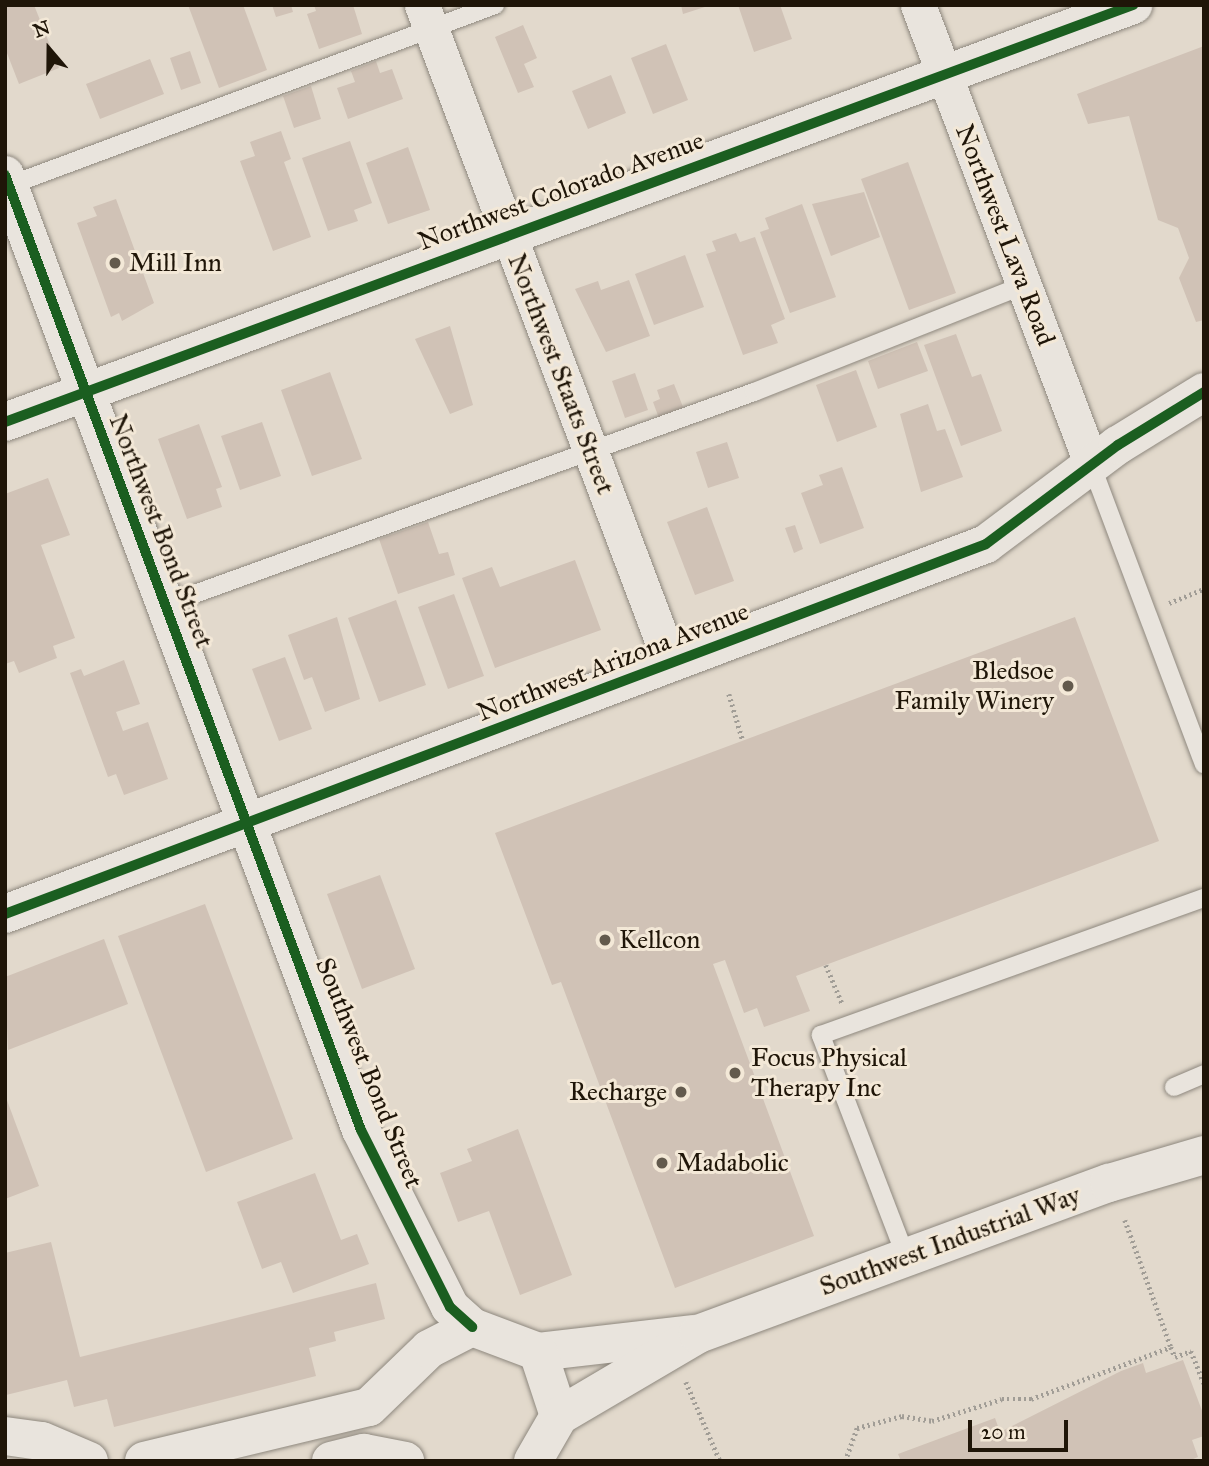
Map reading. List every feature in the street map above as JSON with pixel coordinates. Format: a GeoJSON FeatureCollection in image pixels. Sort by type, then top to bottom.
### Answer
{"type":"FeatureCollection","features":[{"type":"Feature","properties":{"kind":"main road","name":"Northwest Colorado Avenue"},"geometry":{"type":"LineString","coordinates":[[5,422],[1133,5]]}},
{"type":"Feature","properties":{"kind":"main road","name":"Northwest Bond Street"},"geometry":{"type":"LineString","coordinates":[[7,183],[248,823]]}},
{"type":"Feature","properties":{"kind":"main road","name":"Northwest Arizona Avenue"},"geometry":{"type":"LineString","coordinates":[[5,914],[986,544],[1091,464],[1204,392]]}},
{"type":"Feature","properties":{"kind":"main road","name":"Southwest Bond Street"},"geometry":{"type":"LineString","coordinates":[[248,823],[361,1130],[450,1307],[472,1327]]}},
{"type":"Feature","properties":{"kind":"main road","name":"Southwest Industrial Way"},"geometry":{"type":"LineString","coordinates":[[533,1461],[559,1416],[698,1334],[906,1257],[1204,1156]]}},
{"type":"Feature","properties":{"kind":"main road","name":"Southwest Industrial Way"},"geometry":{"type":"LineString","coordinates":[[472,1327],[538,1352],[698,1334]]}},
{"type":"Feature","properties":{"kind":"main road"},"geometry":{"type":"LineString","coordinates":[[144,1461],[369,1407],[429,1349],[472,1327]]}},
{"type":"Feature","properties":{"kind":"main road"},"geometry":{"type":"LineString","coordinates":[[538,1352],[559,1416]]}},
{"type":"Feature","properties":{"kind":"main road"},"geometry":{"type":"LineString","coordinates":[[5,1436],[41,1441],[89,1461]]}},
{"type":"Feature","properties":{"kind":"main road"},"geometry":{"type":"LineString","coordinates":[[331,1461],[364,1453],[405,1461]]}},
{"type":"Feature","properties":{"kind":"street","name":"Northwest Lava Road"},"geometry":{"type":"LineString","coordinates":[[918,5],[1091,464]]}},
{"type":"Feature","properties":{"kind":"street","name":"Northwest Staats Street"},"geometry":{"type":"LineString","coordinates":[[427,17],[671,664]]}},
{"type":"Feature","properties":{"kind":"lane"},"geometry":{"type":"LineString","coordinates":[[7,183],[427,17],[495,5]]}},
{"type":"Feature","properties":{"kind":"lane"},"geometry":{"type":"LineString","coordinates":[[164,605],[590,448],[754,392],[1024,285]]}},
{"type":"Feature","properties":{"kind":"lane"},"geometry":{"type":"LineString","coordinates":[[1091,464],[1204,764]]}},
{"type":"Feature","properties":{"kind":"lane"},"geometry":{"type":"LineString","coordinates":[[906,1257],[821,1035],[1204,898]]}},
{"type":"Feature","properties":{"kind":"lane"},"geometry":{"type":"LineString","coordinates":[[1174,1087],[1204,1074]]}},
{"type":"Feature","properties":{"kind":"path"},"geometry":{"type":"LineString","coordinates":[[1148,610],[1204,589]]}},
{"type":"Feature","properties":{"kind":"path"},"geometry":{"type":"LineString","coordinates":[[729,694],[743,741]]}},
{"type":"Feature","properties":{"kind":"path"},"geometry":{"type":"LineString","coordinates":[[826,965],[850,1023]]}},
{"type":"Feature","properties":{"kind":"path"},"geometry":{"type":"LineString","coordinates":[[1125,1220],[1175,1357],[1191,1350],[1204,1384]]}},
{"type":"Feature","properties":{"kind":"path"},"geometry":{"type":"LineString","coordinates":[[845,1461],[857,1428],[902,1416],[932,1421],[1002,1399],[1031,1399],[1171,1347]]}},
{"type":"Feature","properties":{"kind":"path"},"geometry":{"type":"LineString","coordinates":[[685,1378],[720,1461]]}},
{"type":"Feature","properties":{"kind":"building"},"geometry":{"type":"Polygon","coordinates":[[[5,5],[34,5],[59,68],[19,84],[5,48],[5,5]]]}},
{"type":"Feature","properties":{"kind":"building"},"geometry":{"type":"Polygon","coordinates":[[[188,5],[243,5],[267,70],[219,88],[188,5]]]}},
{"type":"Feature","properties":{"kind":"building"},"geometry":{"type":"Polygon","coordinates":[[[272,5],[291,5],[293,12],[276,17],[272,5]]]}},
{"type":"Feature","properties":{"kind":"building"},"geometry":{"type":"Polygon","coordinates":[[[314,5],[353,5],[362,34],[319,49],[307,14],[316,11],[314,5]]]}},
{"type":"Feature","properties":{"kind":"building"},"geometry":{"type":"Polygon","coordinates":[[[681,5],[708,5],[708,6],[683,14],[681,5]]]}},
{"type":"Feature","properties":{"kind":"building"},"geometry":{"type":"Polygon","coordinates":[[[738,5],[780,5],[792,39],[754,52],[738,5]]]}},
{"type":"Feature","properties":{"kind":"building"},"geometry":{"type":"Polygon","coordinates":[[[523,25],[537,58],[524,64],[534,87],[518,93],[495,37],[523,25]]]}},
{"type":"Feature","properties":{"kind":"building"},"geometry":{"type":"Polygon","coordinates":[[[666,44],[688,100],[653,114],[631,58],[666,44]]]}},
{"type":"Feature","properties":{"kind":"building"},"geometry":{"type":"Polygon","coordinates":[[[1204,46],[1204,320],[1196,322],[1179,278],[1189,258],[1178,228],[1158,220],[1129,116],[1088,124],[1077,94],[1204,46]]]}},
{"type":"Feature","properties":{"kind":"building"},"geometry":{"type":"Polygon","coordinates":[[[190,51],[201,83],[181,90],[170,58],[190,51]]]}},
{"type":"Feature","properties":{"kind":"building"},"geometry":{"type":"Polygon","coordinates":[[[150,59],[164,94],[100,119],[86,84],[150,59]]]}},
{"type":"Feature","properties":{"kind":"building"},"geometry":{"type":"Polygon","coordinates":[[[376,61],[380,73],[392,69],[403,99],[348,119],[337,88],[355,82],[351,71],[376,61]]]}},
{"type":"Feature","properties":{"kind":"building"},"geometry":{"type":"Polygon","coordinates":[[[611,75],[626,113],[588,129],[572,91],[611,75]]]}},
{"type":"Feature","properties":{"kind":"building"},"geometry":{"type":"Polygon","coordinates":[[[311,86],[321,119],[294,128],[283,96],[311,86]]]}},
{"type":"Feature","properties":{"kind":"building"},"geometry":{"type":"Polygon","coordinates":[[[281,131],[291,159],[284,162],[311,237],[273,251],[240,161],[255,156],[250,142],[281,131]]]}},
{"type":"Feature","properties":{"kind":"building"},"geometry":{"type":"Polygon","coordinates":[[[350,141],[372,203],[354,210],[358,221],[328,231],[302,158],[350,141]]]}},
{"type":"Feature","properties":{"kind":"building"},"geometry":{"type":"Polygon","coordinates":[[[408,147],[430,210],[388,224],[366,163],[408,147]]]}},
{"type":"Feature","properties":{"kind":"building"},"geometry":{"type":"Polygon","coordinates":[[[908,162],[956,293],[909,310],[861,179],[908,162]]]}},
{"type":"Feature","properties":{"kind":"building"},"geometry":{"type":"Polygon","coordinates":[[[864,192],[880,237],[831,256],[812,204],[864,192]]]}},
{"type":"Feature","properties":{"kind":"building","name":"Mill Inn"},"geometry":{"type":"Polygon","coordinates":[[[116,199],[154,303],[122,321],[119,313],[111,317],[77,223],[97,216],[93,207],[116,199]]]}},
{"type":"Feature","properties":{"kind":"building"},"geometry":{"type":"Polygon","coordinates":[[[802,204],[836,297],[790,313],[760,232],[769,229],[765,218],[802,204]]]}},
{"type":"Feature","properties":{"kind":"building"},"geometry":{"type":"Polygon","coordinates":[[[736,233],[740,242],[755,237],[785,319],[771,325],[778,343],[743,355],[706,254],[716,251],[712,241],[736,233]]]}},
{"type":"Feature","properties":{"kind":"building"},"geometry":{"type":"Polygon","coordinates":[[[685,255],[704,307],[654,325],[635,274],[685,255]]]}},
{"type":"Feature","properties":{"kind":"building"},"geometry":{"type":"Polygon","coordinates":[[[629,280],[650,336],[606,352],[575,289],[598,281],[601,290],[629,280]]]}},
{"type":"Feature","properties":{"kind":"building"},"geometry":{"type":"Polygon","coordinates":[[[450,326],[473,405],[450,414],[415,339],[450,326]]]}},
{"type":"Feature","properties":{"kind":"building"},"geometry":{"type":"Polygon","coordinates":[[[956,334],[972,377],[981,374],[1002,431],[961,446],[924,345],[956,334]]]}},
{"type":"Feature","properties":{"kind":"building"},"geometry":{"type":"Polygon","coordinates":[[[917,342],[928,371],[878,389],[868,361],[917,342]]]}},
{"type":"Feature","properties":{"kind":"building"},"geometry":{"type":"Polygon","coordinates":[[[856,370],[877,427],[837,442],[816,385],[856,370]]]}},
{"type":"Feature","properties":{"kind":"building"},"geometry":{"type":"Polygon","coordinates":[[[330,372],[362,459],[312,476],[281,390],[330,372]]]}},
{"type":"Feature","properties":{"kind":"building"},"geometry":{"type":"Polygon","coordinates":[[[635,373],[648,410],[625,418],[612,381],[635,373]]]}},
{"type":"Feature","properties":{"kind":"building"},"geometry":{"type":"Polygon","coordinates":[[[674,384],[685,412],[660,421],[653,402],[660,399],[657,390],[674,384]]]}},
{"type":"Feature","properties":{"kind":"building"},"geometry":{"type":"Polygon","coordinates":[[[928,404],[937,431],[945,429],[963,477],[921,492],[900,414],[928,404]]]}},
{"type":"Feature","properties":{"kind":"building"},"geometry":{"type":"Polygon","coordinates":[[[262,422],[281,476],[240,490],[221,436],[262,422]]]}},
{"type":"Feature","properties":{"kind":"building"},"geometry":{"type":"Polygon","coordinates":[[[199,424],[222,487],[216,489],[222,507],[187,519],[158,439],[199,424]]]}},
{"type":"Feature","properties":{"kind":"building"},"geometry":{"type":"Polygon","coordinates":[[[727,442],[739,478],[708,488],[696,452],[727,442]]]}},
{"type":"Feature","properties":{"kind":"building"},"geometry":{"type":"Polygon","coordinates":[[[842,467],[864,528],[820,544],[801,493],[823,485],[819,475],[842,467]]]}},
{"type":"Feature","properties":{"kind":"building"},"geometry":{"type":"Polygon","coordinates":[[[48,478],[70,535],[41,545],[75,638],[53,646],[57,658],[19,673],[14,661],[5,664],[5,494],[48,478]]]}},
{"type":"Feature","properties":{"kind":"building"},"geometry":{"type":"Polygon","coordinates":[[[707,507],[734,581],[695,595],[667,522],[707,507]]]}},
{"type":"Feature","properties":{"kind":"building"},"geometry":{"type":"Polygon","coordinates":[[[428,522],[439,554],[448,552],[455,575],[398,594],[379,539],[428,522]]]}},
{"type":"Feature","properties":{"kind":"building"},"geometry":{"type":"Polygon","coordinates":[[[795,525],[803,549],[794,553],[785,528],[795,525]]]}},
{"type":"Feature","properties":{"kind":"building"},"geometry":{"type":"Polygon","coordinates":[[[575,560],[601,630],[495,668],[462,578],[492,567],[500,587],[575,560]]]}},
{"type":"Feature","properties":{"kind":"building"},"geometry":{"type":"Polygon","coordinates":[[[454,594],[484,676],[448,689],[418,607],[454,594]]]}},
{"type":"Feature","properties":{"kind":"building"},"geometry":{"type":"Polygon","coordinates":[[[396,600],[426,685],[379,702],[348,618],[396,600]]]}},
{"type":"Feature","properties":{"kind":"building"},"geometry":{"type":"Polygon","coordinates":[[[337,617],[360,699],[325,712],[312,677],[304,680],[288,635],[337,617]]]}},
{"type":"Feature","properties":{"kind":"building"},"geometry":{"type":"Polygon","coordinates":[[[1075,617],[1159,841],[796,976],[810,1011],[764,1027],[757,1008],[744,1013],[725,960],[713,964],[814,1236],[675,1288],[561,982],[552,985],[495,833],[1075,617]]]}},
{"type":"Feature","properties":{"kind":"building"},"geometry":{"type":"Polygon","coordinates":[[[285,657],[312,729],[279,741],[252,669],[285,657]]]}},
{"type":"Feature","properties":{"kind":"building"},"geometry":{"type":"Polygon","coordinates":[[[124,660],[140,704],[116,712],[123,731],[148,722],[168,779],[124,795],[116,774],[108,777],[70,673],[81,669],[84,676],[124,660]]]}},
{"type":"Feature","properties":{"kind":"building"},"geometry":{"type":"Polygon","coordinates":[[[380,875],[415,969],[362,989],[327,894],[380,875]]]}},
{"type":"Feature","properties":{"kind":"building"},"geometry":{"type":"Polygon","coordinates":[[[205,904],[293,1139],[206,1172],[118,936],[205,904]]]}},
{"type":"Feature","properties":{"kind":"building"},"geometry":{"type":"Polygon","coordinates":[[[104,939],[128,1004],[8,1050],[5,977],[104,939]]]}},
{"type":"Feature","properties":{"kind":"building"},"geometry":{"type":"Polygon","coordinates":[[[5,1095],[39,1186],[5,1199],[5,1095]]]}},
{"type":"Feature","properties":{"kind":"building"},"geometry":{"type":"Polygon","coordinates":[[[518,1129],[572,1275],[520,1295],[489,1211],[458,1222],[440,1173],[472,1161],[467,1149],[518,1129]]]}},
{"type":"Feature","properties":{"kind":"building"},"geometry":{"type":"Polygon","coordinates":[[[315,1173],[341,1240],[357,1234],[369,1264],[293,1293],[281,1262],[262,1269],[237,1202],[315,1173]]]}},
{"type":"Feature","properties":{"kind":"building"},"geometry":{"type":"Polygon","coordinates":[[[51,1242],[80,1357],[376,1283],[385,1319],[334,1332],[336,1341],[309,1348],[316,1376],[114,1427],[107,1399],[74,1407],[67,1380],[6,1395],[5,1253],[51,1242]]]}},
{"type":"Feature","properties":{"kind":"building"},"geometry":{"type":"Polygon","coordinates":[[[1183,1360],[1204,1416],[1204,1436],[1192,1440],[1198,1457],[1188,1461],[901,1461],[898,1454],[995,1418],[1000,1432],[1121,1371],[1143,1363],[1146,1373],[1183,1360]]]}},
{"type":"Feature","properties":{"kind":"cycle path"},"geometry":{"type":"LineString","coordinates":[[5,422],[1133,5]]}},
{"type":"Feature","properties":{"kind":"cycle path"},"geometry":{"type":"LineString","coordinates":[[5,175],[361,1130],[450,1307],[472,1327]]}},
{"type":"Feature","properties":{"kind":"cycle path"},"geometry":{"type":"LineString","coordinates":[[5,914],[986,544],[1118,445],[1204,392]]}},
{"type":"Feature","properties":{"kind":"place","name":"Mill Inn"},"geometry":{"type":"Point","coordinates":[115,263]}},
{"type":"Feature","properties":{"kind":"place","name":"Bledsoe Family Winery"},"geometry":{"type":"Point","coordinates":[1068,686]}},
{"type":"Feature","properties":{"kind":"place","name":"Kellcon"},"geometry":{"type":"Point","coordinates":[605,940]}},
{"type":"Feature","properties":{"kind":"place","name":"Focus Physical Therapy Inc"},"geometry":{"type":"Point","coordinates":[735,1073]}},
{"type":"Feature","properties":{"kind":"place","name":"Recharge"},"geometry":{"type":"Point","coordinates":[681,1092]}},
{"type":"Feature","properties":{"kind":"place","name":"Madabolic"},"geometry":{"type":"Point","coordinates":[662,1163]}}]}
